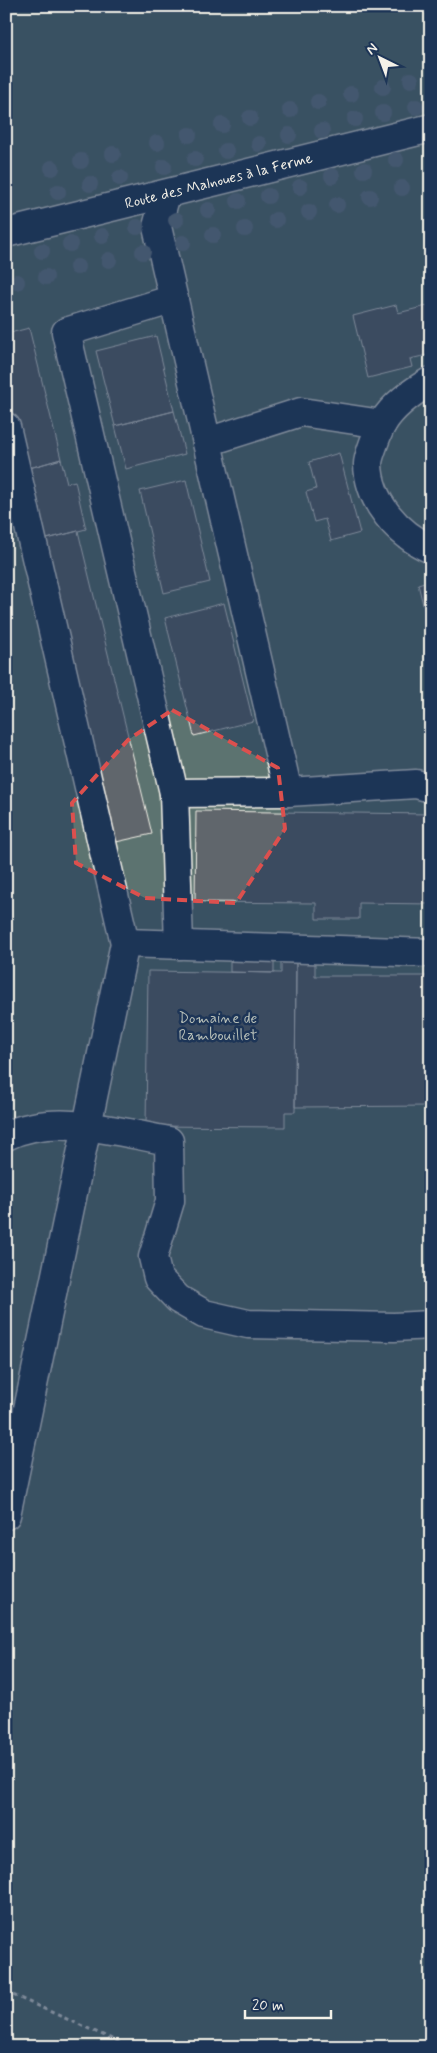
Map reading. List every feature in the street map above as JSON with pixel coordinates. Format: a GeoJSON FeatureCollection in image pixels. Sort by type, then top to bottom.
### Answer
{"type":"FeatureCollection","features":[{"type":"Feature","properties":{"kind":"street","name":"Route des Malnoues à la Ferme"},"geometry":{"type":"LineString","coordinates":[[6,233],[431,128]]}},
{"type":"Feature","properties":{"kind":"street"},"geometry":{"type":"LineString","coordinates":[[166,194],[157,227],[288,792]]}},
{"type":"Feature","properties":{"kind":"street"},"geometry":{"type":"LineString","coordinates":[[174,299],[66,332],[174,793],[179,945]]}},
{"type":"Feature","properties":{"kind":"street"},"geometry":{"type":"LineString","coordinates":[[431,381],[405,397],[382,424],[368,462],[374,492],[389,519],[413,541],[431,549]]}},
{"type":"Feature","properties":{"kind":"street"},"geometry":{"type":"LineString","coordinates":[[207,442],[301,412],[382,424]]}},
{"type":"Feature","properties":{"kind":"street"},"geometry":{"type":"LineString","coordinates":[[6,427],[125,943],[6,1515]]}},
{"type":"Feature","properties":{"kind":"street"},"geometry":{"type":"LineString","coordinates":[[174,793],[288,792],[416,784],[431,788]]}},
{"type":"Feature","properties":{"kind":"street"},"geometry":{"type":"LineString","coordinates":[[125,943],[431,953]]}},
{"type":"Feature","properties":{"kind":"street"},"geometry":{"type":"LineString","coordinates":[[6,1136],[47,1126],[86,1126],[168,1141],[170,1202],[153,1258],[158,1278],[178,1299],[204,1314],[248,1324],[394,1327],[431,1325]]}},
{"type":"Feature","properties":{"kind":"path"},"geometry":{"type":"LineString","coordinates":[[6,1992],[130,2047]]}},
{"type":"Feature","properties":{"kind":"highlighted area"},"geometry":{"type":"Polygon","coordinates":[[[172,710],[278,768],[285,829],[236,903],[145,898],[76,863],[72,803],[128,740],[172,710]]]}},
{"type":"Feature","properties":{"kind":"green space","name":"Domaine de Rambouillet"},"geometry":{"type":"Polygon","coordinates":[[[6,6],[431,6],[431,2047],[6,2047],[6,6]]]}},
{"type":"Feature","properties":{"kind":"building"},"geometry":{"type":"Polygon","coordinates":[[[396,305],[398,313],[431,305],[431,354],[410,359],[412,367],[368,378],[353,316],[396,305]]]}},
{"type":"Feature","properties":{"kind":"building"},"geometry":{"type":"Polygon","coordinates":[[[29,328],[61,459],[26,469],[6,389],[6,334],[29,328]]]}},
{"type":"Feature","properties":{"kind":"building"},"geometry":{"type":"Polygon","coordinates":[[[156,336],[174,411],[115,426],[96,351],[156,336]]]}},
{"type":"Feature","properties":{"kind":"building"},"geometry":{"type":"Polygon","coordinates":[[[174,411],[185,454],[126,469],[115,426],[174,411]]]}},
{"type":"Feature","properties":{"kind":"building"},"geometry":{"type":"Polygon","coordinates":[[[339,453],[360,533],[331,541],[325,519],[314,522],[306,492],[316,489],[309,462],[339,453]]]}},
{"type":"Feature","properties":{"kind":"building"},"geometry":{"type":"Polygon","coordinates":[[[61,459],[67,483],[75,481],[86,529],[43,540],[26,469],[61,459]]]}},
{"type":"Feature","properties":{"kind":"building"},"geometry":{"type":"Polygon","coordinates":[[[186,480],[210,582],[164,593],[140,491],[186,480]]]}},
{"type":"Feature","properties":{"kind":"building"},"geometry":{"type":"Polygon","coordinates":[[[78,531],[152,834],[116,842],[43,540],[78,531]]]}},
{"type":"Feature","properties":{"kind":"building"},"geometry":{"type":"Polygon","coordinates":[[[431,580],[431,638],[418,584],[431,580]]]}},
{"type":"Feature","properties":{"kind":"building"},"geometry":{"type":"Polygon","coordinates":[[[224,603],[253,721],[194,736],[165,618],[224,603]]]}},
{"type":"Feature","properties":{"kind":"building"},"geometry":{"type":"Polygon","coordinates":[[[196,811],[431,814],[431,904],[359,903],[359,919],[316,919],[316,903],[195,902],[196,811]]]}},
{"type":"Feature","properties":{"kind":"building"},"geometry":{"type":"Polygon","coordinates":[[[230,952],[274,953],[274,973],[230,972],[230,952]]]}},
{"type":"Feature","properties":{"kind":"building"},"geometry":{"type":"Polygon","coordinates":[[[281,960],[296,960],[295,1112],[285,1112],[285,1127],[146,1126],[148,971],[281,973],[281,960]]]}},
{"type":"Feature","properties":{"kind":"building"},"geometry":{"type":"Polygon","coordinates":[[[296,960],[315,961],[315,976],[431,976],[431,1106],[295,1107],[296,960]]]}}]}
